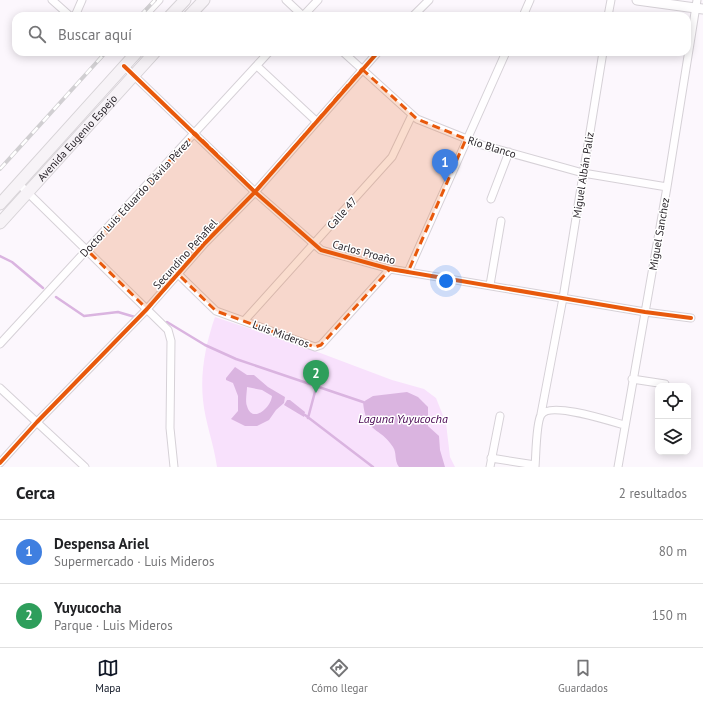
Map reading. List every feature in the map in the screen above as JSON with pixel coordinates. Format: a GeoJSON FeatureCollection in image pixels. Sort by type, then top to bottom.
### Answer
{"type":"FeatureCollection","features":[{"type":"Feature","properties":{"kind":"main road"},"geometry":{"type":"LineString","coordinates":[[174,12],[185,0]]}},
{"type":"Feature","properties":{"kind":"main road"},"geometry":{"type":"LineString","coordinates":[[193,12],[204,0]]}},
{"type":"Feature","properties":{"kind":"main road","name":"Avenida Eugenio Espejo"},"geometry":{"type":"LineString","coordinates":[[0,204],[133,56]]}},
{"type":"Feature","properties":{"kind":"main road","name":"Avenida Eugenio Espejo"},"geometry":{"type":"LineString","coordinates":[[0,223],[151,56]]}},
{"type":"Feature","properties":{"kind":"street"},"geometry":{"type":"LineString","coordinates":[[52,0],[66,12]]}},
{"type":"Feature","properties":{"kind":"street"},"geometry":{"type":"LineString","coordinates":[[77,12],[82,0]]}},
{"type":"Feature","properties":{"kind":"street"},"geometry":{"type":"LineString","coordinates":[[148,12],[159,0]]}},
{"type":"Feature","properties":{"kind":"street"},"geometry":{"type":"LineString","coordinates":[[286,0],[299,12]]}},
{"type":"Feature","properties":{"kind":"street"},"geometry":{"type":"LineString","coordinates":[[307,12],[318,0]]}},
{"type":"Feature","properties":{"kind":"street"},"geometry":{"type":"LineString","coordinates":[[417,12],[429,0]]}},
{"type":"Feature","properties":{"kind":"street"},"geometry":{"type":"LineString","coordinates":[[524,12],[530,0]]}},
{"type":"Feature","properties":{"kind":"street"},"geometry":{"type":"LineString","coordinates":[[609,12],[611,0]]}},
{"type":"Feature","properties":{"kind":"street"},"geometry":{"type":"LineString","coordinates":[[637,0],[698,6]]}},
{"type":"Feature","properties":{"kind":"street","name":"Miguel Sanchez"},"geometry":{"type":"LineString","coordinates":[[691,47],[698,6]]}},
{"type":"Feature","properties":{"kind":"street","name":"Doctor Luis Eduardo Dávila Pérez"},"geometry":{"type":"LineString","coordinates":[[0,344],[266,56]]}},
{"type":"Feature","properties":{"kind":"street","name":"Río Blanco"},"geometry":{"type":"LineString","coordinates":[[347,56],[417,119],[466,139],[583,173],[667,187]]}},
{"type":"Feature","properties":{"kind":"street","name":"Secundino Peñafiel"},"geometry":{"type":"LineString","coordinates":[[0,463],[37,422],[147,309],[255,192],[374,56]]}},
{"type":"Feature","properties":{"kind":"street"},"geometry":{"type":"LineString","coordinates":[[408,272],[504,56]]}},
{"type":"Feature","properties":{"kind":"street","name":"Miguel Albán Paliz"},"geometry":{"type":"LineString","coordinates":[[535,466],[541,414],[563,298],[601,56]]}},
{"type":"Feature","properties":{"kind":"street","name":"Miguel Sanchez"},"geometry":{"type":"LineString","coordinates":[[618,467],[624,425],[689,56]]}},
{"type":"Feature","properties":{"kind":"street","name":"Carlos Proaño"},"geometry":{"type":"LineString","coordinates":[[124,66],[255,192],[321,250],[390,269],[645,312],[691,318]]}},
{"type":"Feature","properties":{"kind":"street"},"geometry":{"type":"LineString","coordinates":[[257,66],[316,121]]}},
{"type":"Feature","properties":{"kind":"street","name":"Calle 47"},"geometry":{"type":"LineString","coordinates":[[244,321],[392,157],[412,115]]}},
{"type":"Feature","properties":{"kind":"street"},"geometry":{"type":"LineString","coordinates":[[492,199],[509,152]]}},
{"type":"Feature","properties":{"kind":"street"},"geometry":{"type":"LineString","coordinates":[[18,184],[168,330],[170,335],[170,428],[174,467]]}},
{"type":"Feature","properties":{"kind":"street"},"geometry":{"type":"LineString","coordinates":[[490,285],[502,221]]}},
{"type":"Feature","properties":{"kind":"street","name":"Luis Mideros"},"geometry":{"type":"LineString","coordinates":[[178,274],[216,311],[315,347],[321,345],[390,269]]}},
{"type":"Feature","properties":{"kind":"street"},"geometry":{"type":"LineString","coordinates":[[632,379],[658,383]]}},
{"type":"Feature","properties":{"kind":"street"},"geometry":{"type":"LineString","coordinates":[[0,388],[85,467]]}},
{"type":"Feature","properties":{"kind":"street"},"geometry":{"type":"LineString","coordinates":[[541,414],[547,410],[558,409],[624,425]]}},
{"type":"Feature","properties":{"kind":"street"},"geometry":{"type":"LineString","coordinates":[[490,467],[500,416]]}},
{"type":"Feature","properties":{"kind":"street"},"geometry":{"type":"LineString","coordinates":[[492,458],[535,466]]}},
{"type":"Feature","properties":{"kind":"highlighted area"},"geometry":{"type":"Polygon","coordinates":[[[362,69],[417,119],[466,139],[408,272],[390,269],[321,345],[315,347],[216,311],[178,274],[147,309],[87,250],[195,133],[255,192],[362,69]]]}},
{"type":"Feature","properties":{"kind":"shaded area"},"geometry":{"type":"Polygon","coordinates":[[[215,317],[307,348],[392,380],[424,389],[436,398],[446,423],[450,457],[455,467],[217,467],[206,417],[202,389],[204,358],[215,317]]]}},
{"type":"Feature","properties":{"kind":"water"},"geometry":{"type":"Polygon","coordinates":[[[235,367],[247,375],[254,375],[268,387],[285,397],[284,403],[276,410],[269,420],[257,426],[245,426],[231,419],[238,411],[238,396],[233,383],[226,380],[235,367]],[[247,387],[246,404],[249,411],[253,414],[261,412],[271,401],[272,396],[262,390],[247,387]]]}},
{"type":"Feature","properties":{"kind":"water","name":"Laguna Yuyucocha"},"geometry":{"type":"Polygon","coordinates":[[[407,392],[418,397],[428,407],[428,426],[439,436],[440,450],[445,467],[399,467],[393,447],[388,440],[370,425],[367,420],[363,402],[373,396],[407,392]]]}},
{"type":"Feature","properties":{"kind":"water"},"geometry":{"type":"Polygon","coordinates":[[[287,400],[290,400],[305,412],[304,417],[284,405],[287,400]]]}},
{"type":"Feature","properties":{"kind":"waterway"},"geometry":{"type":"LineString","coordinates":[[0,256],[12,262],[43,288]]}},
{"type":"Feature","properties":{"kind":"waterway"},"geometry":{"type":"LineString","coordinates":[[56,297],[84,316],[118,312],[135,317]]}},
{"type":"Feature","properties":{"kind":"waterway"},"geometry":{"type":"LineString","coordinates":[[167,322],[205,345],[236,359],[363,402]]}},
{"type":"Feature","properties":{"kind":"waterway"},"geometry":{"type":"LineString","coordinates":[[308,418],[316,388]]}},
{"type":"Feature","properties":{"kind":"waterway"},"geometry":{"type":"LineString","coordinates":[[305,415],[373,467]]}},
{"type":"Feature","properties":{"kind":"railway"},"geometry":{"type":"LineString","coordinates":[[144,12],[155,0]]}},
{"type":"Feature","properties":{"kind":"railway"},"geometry":{"type":"LineString","coordinates":[[0,169],[102,56]]}},
{"type":"Feature","properties":{"kind":"cycle path"},"geometry":{"type":"LineString","coordinates":[[0,463],[37,422],[147,309],[205,243],[255,192],[374,56]]}},
{"type":"Feature","properties":{"kind":"cycle path"},"geometry":{"type":"LineString","coordinates":[[124,66],[255,192],[321,250],[390,269],[645,312],[691,318]]}},
{"type":"Feature","properties":{"kind":"place","name":"Despensa Ariel"},"geometry":{"type":"Point","coordinates":[445,182]}},
{"type":"Feature","properties":{"kind":"place","name":"Yuyucocha"},"geometry":{"type":"Point","coordinates":[316,393]}}]}
